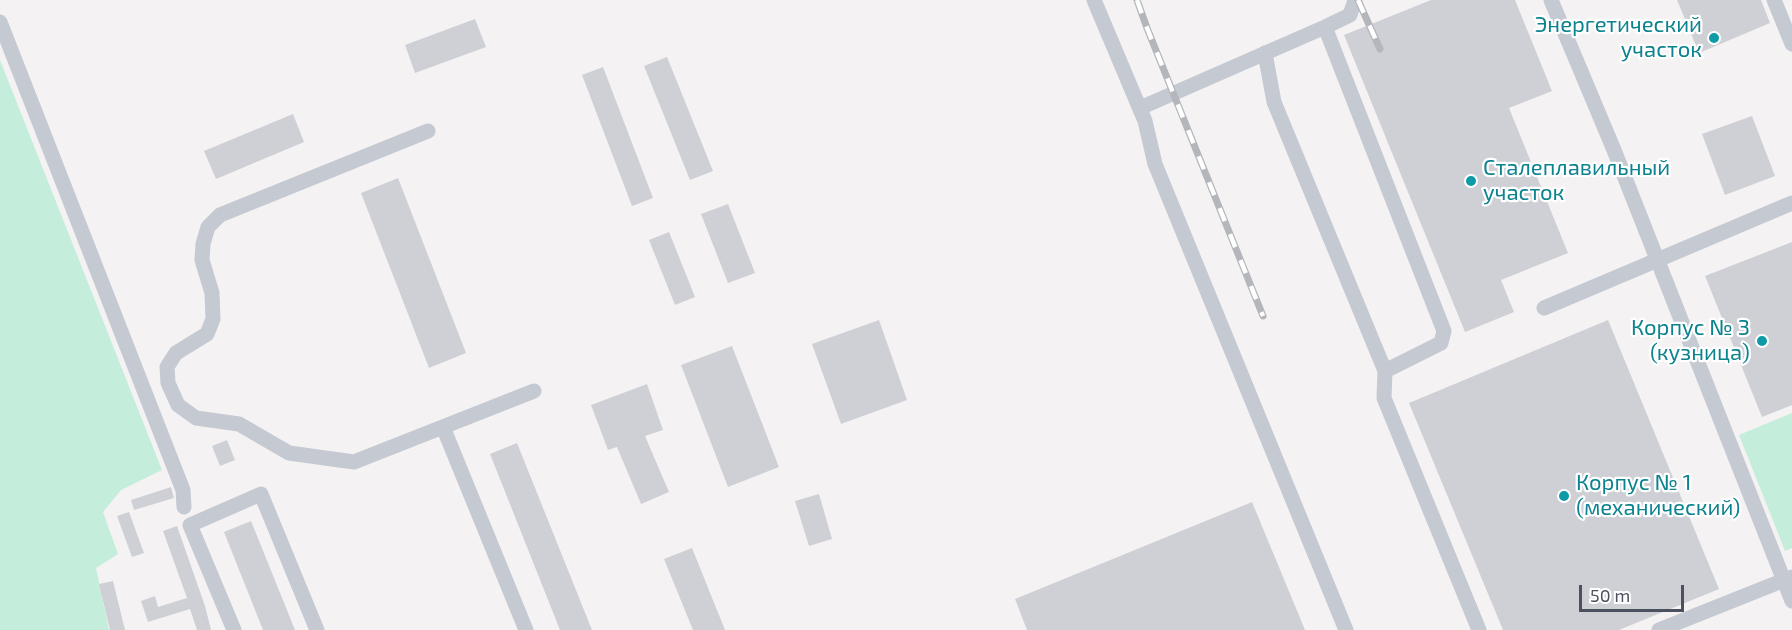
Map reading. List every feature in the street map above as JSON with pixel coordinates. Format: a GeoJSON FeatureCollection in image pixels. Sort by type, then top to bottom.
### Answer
{"type":"FeatureCollection","features":[{"type":"Feature","properties":{"kind":"lane"},"geometry":{"type":"LineString","coordinates":[[1094,0],[1140,108],[1148,130],[1155,164],[1346,630]]}},
{"type":"Feature","properties":{"kind":"lane"},"geometry":{"type":"LineString","coordinates":[[1140,108],[1350,15],[1355,0]]}},
{"type":"Feature","properties":{"kind":"lane"},"geometry":{"type":"LineString","coordinates":[[1551,0],[1788,579],[1792,602]]}},
{"type":"Feature","properties":{"kind":"lane"},"geometry":{"type":"LineString","coordinates":[[1774,0],[1792,44]]}},
{"type":"Feature","properties":{"kind":"lane"},"geometry":{"type":"LineString","coordinates":[[0,22],[183,490],[184,507]]}},
{"type":"Feature","properties":{"kind":"lane"},"geometry":{"type":"LineString","coordinates":[[1326,27],[1444,331],[1441,343],[1385,371]]}},
{"type":"Feature","properties":{"kind":"lane"},"geometry":{"type":"LineString","coordinates":[[1265,53],[1274,102],[1385,371],[1384,398],[1479,630]]}},
{"type":"Feature","properties":{"kind":"lane"},"geometry":{"type":"LineString","coordinates":[[428,131],[220,215],[208,227],[203,244],[202,260],[212,293],[213,319],[207,334],[176,353],[167,367],[168,383],[178,405],[195,418],[239,424],[289,453],[354,462],[534,392]]}},
{"type":"Feature","properties":{"kind":"lane"},"geometry":{"type":"LineString","coordinates":[[1544,308],[1792,203]]}},
{"type":"Feature","properties":{"kind":"lane"},"geometry":{"type":"LineString","coordinates":[[443,427],[526,630]]}},
{"type":"Feature","properties":{"kind":"lane"},"geometry":{"type":"LineString","coordinates":[[234,630],[190,525],[261,494],[317,630]]}},
{"type":"Feature","properties":{"kind":"lane"},"geometry":{"type":"LineString","coordinates":[[1659,630],[1788,579]]}},
{"type":"Feature","properties":{"kind":"green space"},"geometry":{"type":"Polygon","coordinates":[[[0,60],[162,470],[121,490],[103,512],[118,554],[96,568],[109,630],[0,630],[0,60]]]}},
{"type":"Feature","properties":{"kind":"green space"},"geometry":{"type":"Polygon","coordinates":[[[1792,413],[1792,548],[1785,551],[1739,435],[1792,413]]]}},
{"type":"Feature","properties":{"kind":"building","name":"Сталеплавильный участок"},"geometry":{"type":"Polygon","coordinates":[[[1431,0],[1515,0],[1552,91],[1509,108],[1568,253],[1501,280],[1514,312],[1465,332],[1344,35],[1431,0]]]}},
{"type":"Feature","properties":{"kind":"building","name":"Энергетический участок"},"geometry":{"type":"Polygon","coordinates":[[[1677,0],[1761,0],[1770,23],[1699,53],[1677,0]]]}},
{"type":"Feature","properties":{"kind":"building"},"geometry":{"type":"Polygon","coordinates":[[[475,19],[486,47],[415,73],[405,45],[475,19]]]}},
{"type":"Feature","properties":{"kind":"building"},"geometry":{"type":"Polygon","coordinates":[[[667,57],[713,171],[690,180],[644,66],[667,57]]]}},
{"type":"Feature","properties":{"kind":"building"},"geometry":{"type":"Polygon","coordinates":[[[603,67],[653,198],[632,206],[582,75],[603,67]]]}},
{"type":"Feature","properties":{"kind":"building"},"geometry":{"type":"Polygon","coordinates":[[[293,114],[304,142],[216,179],[204,151],[293,114]]]}},
{"type":"Feature","properties":{"kind":"building"},"geometry":{"type":"Polygon","coordinates":[[[1752,116],[1775,176],[1725,195],[1702,134],[1752,116]]]}},
{"type":"Feature","properties":{"kind":"building"},"geometry":{"type":"Polygon","coordinates":[[[398,178],[466,353],[429,368],[361,193],[398,178]]]}},
{"type":"Feature","properties":{"kind":"building"},"geometry":{"type":"Polygon","coordinates":[[[728,204],[755,273],[728,283],[701,214],[728,204]]]}},
{"type":"Feature","properties":{"kind":"building"},"geometry":{"type":"Polygon","coordinates":[[[669,232],[695,297],[675,305],[649,240],[669,232]]]}},
{"type":"Feature","properties":{"kind":"building","name":"Корпус № 3 (кузница)"},"geometry":{"type":"Polygon","coordinates":[[[1792,242],[1792,405],[1762,417],[1705,276],[1792,242]]]}},
{"type":"Feature","properties":{"kind":"building"},"geometry":{"type":"Polygon","coordinates":[[[879,320],[907,400],[841,424],[812,344],[879,320]]]}},
{"type":"Feature","properties":{"kind":"building","name":"Корпус № 1 (механический)"},"geometry":{"type":"Polygon","coordinates":[[[1608,320],[1719,589],[1619,630],[1503,630],[1409,403],[1608,320]]]}},
{"type":"Feature","properties":{"kind":"building"},"geometry":{"type":"Polygon","coordinates":[[[732,346],[779,467],[728,487],[681,365],[732,346]]]}},
{"type":"Feature","properties":{"kind":"building"},"geometry":{"type":"Polygon","coordinates":[[[647,384],[663,430],[645,436],[669,492],[641,504],[617,447],[608,450],[591,405],[647,384]]]}},
{"type":"Feature","properties":{"kind":"building"},"geometry":{"type":"Polygon","coordinates":[[[227,440],[235,460],[220,466],[212,446],[227,440]]]}},
{"type":"Feature","properties":{"kind":"building"},"geometry":{"type":"Polygon","coordinates":[[[517,443],[592,630],[560,630],[490,454],[517,443]]]}},
{"type":"Feature","properties":{"kind":"building"},"geometry":{"type":"Polygon","coordinates":[[[171,487],[174,498],[134,510],[131,500],[171,487]]]}},
{"type":"Feature","properties":{"kind":"building"},"geometry":{"type":"Polygon","coordinates":[[[819,494],[832,539],[809,546],[795,501],[819,494]]]}},
{"type":"Feature","properties":{"kind":"building"},"geometry":{"type":"Polygon","coordinates":[[[1252,502],[1305,630],[1027,630],[1015,599],[1252,502]]]}},
{"type":"Feature","properties":{"kind":"building"},"geometry":{"type":"Polygon","coordinates":[[[129,512],[144,553],[132,557],[117,516],[129,512]]]}},
{"type":"Feature","properties":{"kind":"building"},"geometry":{"type":"Polygon","coordinates":[[[251,521],[295,630],[263,630],[224,532],[251,521]]]}},
{"type":"Feature","properties":{"kind":"building"},"geometry":{"type":"Polygon","coordinates":[[[177,526],[211,630],[197,630],[190,609],[148,622],[141,601],[155,596],[158,607],[187,598],[163,531],[177,526]]]}},
{"type":"Feature","properties":{"kind":"building"},"geometry":{"type":"Polygon","coordinates":[[[692,548],[725,630],[693,630],[664,559],[692,548]]]}},
{"type":"Feature","properties":{"kind":"building"},"geometry":{"type":"Polygon","coordinates":[[[113,581],[125,630],[110,630],[99,584],[113,581]]]}},
{"type":"Feature","properties":{"kind":"railway"},"geometry":{"type":"LineString","coordinates":[[1137,0],[1263,316]]}},
{"type":"Feature","properties":{"kind":"railway"},"geometry":{"type":"LineString","coordinates":[[1358,0],[1380,49]]}},
{"type":"Feature","properties":{"kind":"place","name":"Энергетический участок"},"geometry":{"type":"Point","coordinates":[1714,38]}},
{"type":"Feature","properties":{"kind":"place","name":"Сталеплавильный участок"},"geometry":{"type":"Point","coordinates":[1471,181]}},
{"type":"Feature","properties":{"kind":"place","name":"Корпус № 3 (кузница)"},"geometry":{"type":"Point","coordinates":[1762,341]}},
{"type":"Feature","properties":{"kind":"place","name":"Корпус № 1 (механический)"},"geometry":{"type":"Point","coordinates":[1564,496]}}]}
